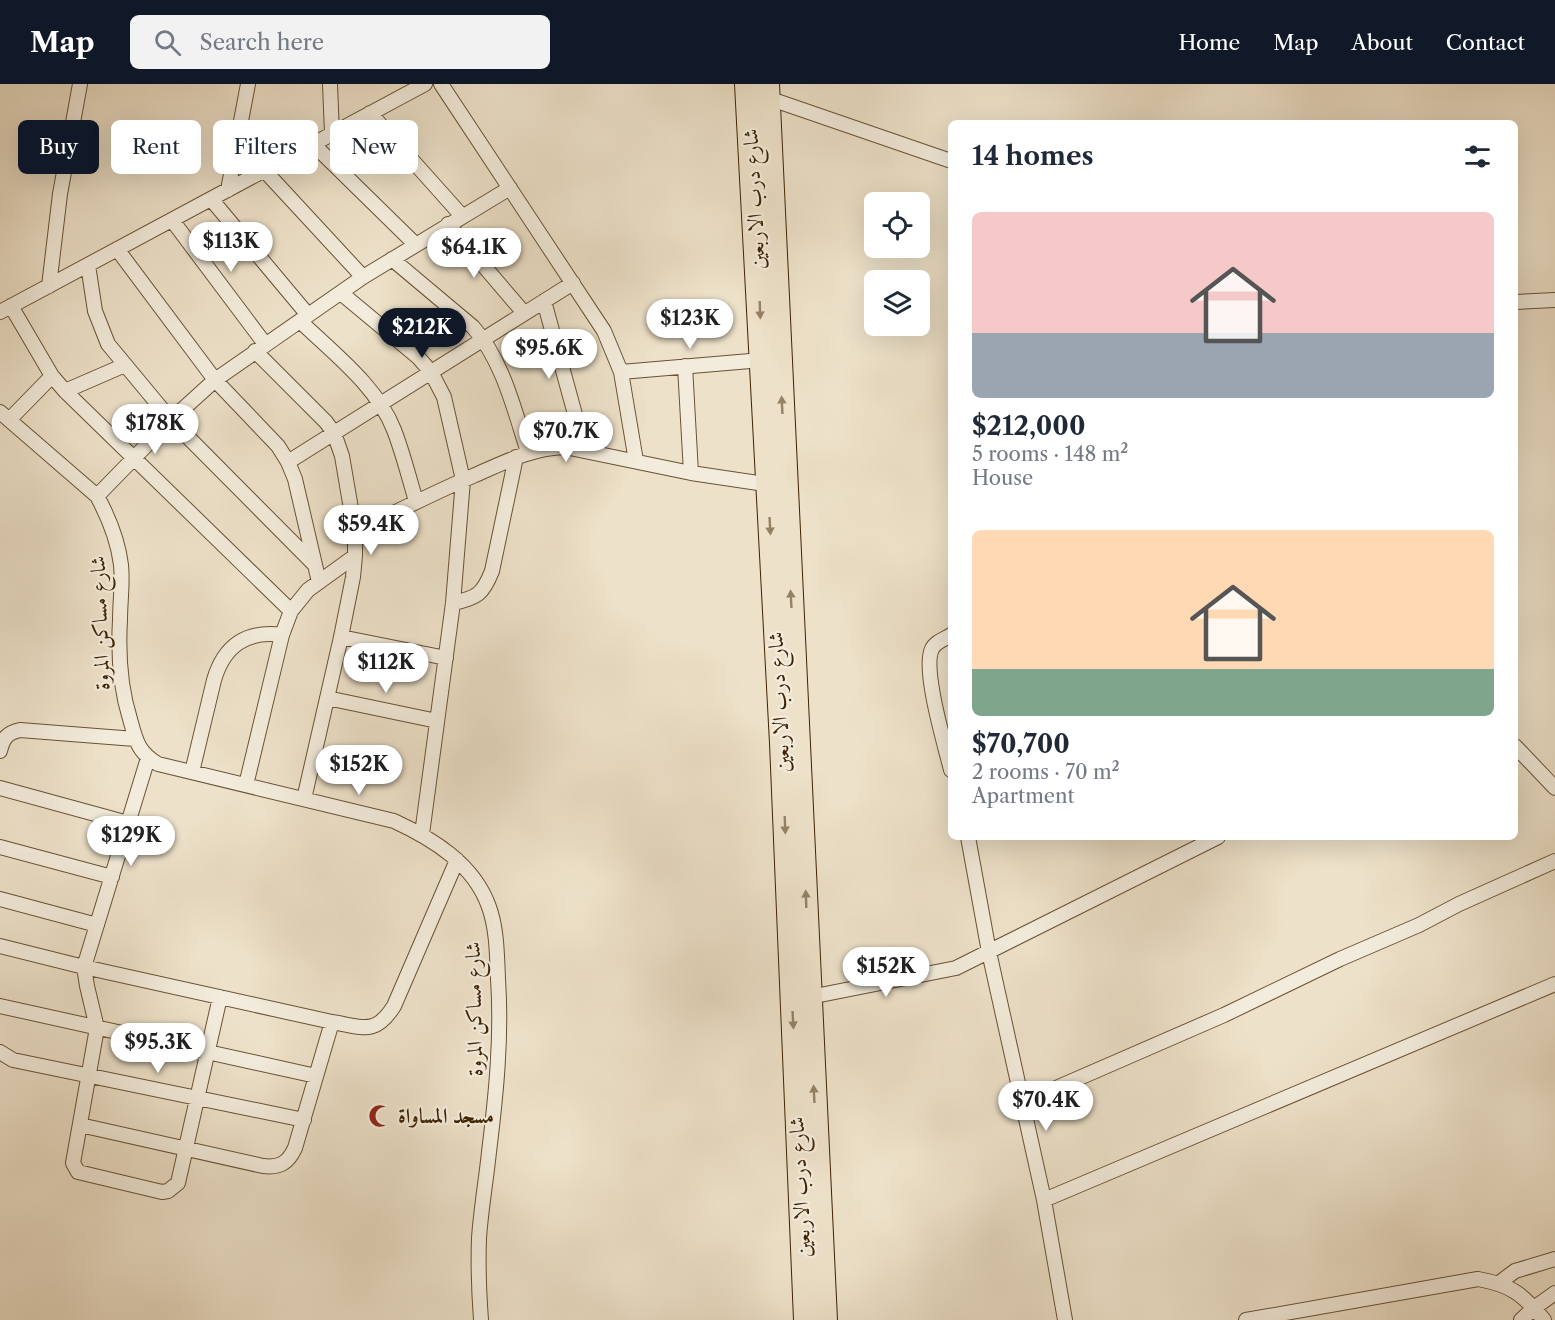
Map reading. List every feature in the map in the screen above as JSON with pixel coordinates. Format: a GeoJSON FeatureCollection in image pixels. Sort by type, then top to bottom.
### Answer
{"type":"FeatureCollection","features":[{"type":"Feature","properties":{"kind":"highway","name":"شارع درب الاربعين"},"geometry":{"type":"LineString","coordinates":[[747,84],[762,360],[777,486]]}},
{"type":"Feature","properties":{"kind":"highway","name":"شارع درب الاربعين"},"geometry":{"type":"LineString","coordinates":[[767,91],[777,486],[791,743],[810,997],[825,1320]]}},
{"type":"Feature","properties":{"kind":"highway","name":"شارع درب الاربعين"},"geometry":{"type":"LineString","coordinates":[[791,743],[806,1320]]}},
{"type":"Feature","properties":{"kind":"street"},"geometry":{"type":"LineString","coordinates":[[49,286],[60,194],[80,84]]}},
{"type":"Feature","properties":{"kind":"street"},"geometry":{"type":"LineString","coordinates":[[228,190],[248,84]]}},
{"type":"Feature","properties":{"kind":"street"},"geometry":{"type":"LineString","coordinates":[[330,84],[331,120]]}},
{"type":"Feature","properties":{"kind":"street"},"geometry":{"type":"LineString","coordinates":[[357,120],[425,84]]}},
{"type":"Feature","properties":{"kind":"street"},"geometry":{"type":"LineString","coordinates":[[441,84],[604,331],[621,372],[636,461]]}},
{"type":"Feature","properties":{"kind":"street"},"geometry":{"type":"LineString","coordinates":[[767,91],[948,159]]}},
{"type":"Feature","properties":{"kind":"street"},"geometry":{"type":"LineString","coordinates":[[370,113],[462,216]]}},
{"type":"Feature","properties":{"kind":"street"},"geometry":{"type":"LineString","coordinates":[[318,149],[415,244]]}},
{"type":"Feature","properties":{"kind":"street"},"geometry":{"type":"LineString","coordinates":[[257,174],[5,309],[65,391],[291,610]]}},
{"type":"Feature","properties":{"kind":"street"},"geometry":{"type":"LineString","coordinates":[[268,174],[363,277]]}},
{"type":"Feature","properties":{"kind":"street"},"geometry":{"type":"LineString","coordinates":[[96,496],[171,420],[215,380],[363,277],[510,188]]}},
{"type":"Feature","properties":{"kind":"street"},"geometry":{"type":"LineString","coordinates":[[211,199],[304,318],[379,404],[394,429],[416,501]]}},
{"type":"Feature","properties":{"kind":"street"},"geometry":{"type":"LineString","coordinates":[[172,220],[260,347],[334,433],[342,456],[355,532],[353,577],[304,799]]}},
{"type":"Feature","properties":{"kind":"street"},"geometry":{"type":"LineString","coordinates":[[448,224],[524,313]]}},
{"type":"Feature","properties":{"kind":"street"},"geometry":{"type":"LineString","coordinates":[[117,249],[215,380],[278,446],[288,462],[295,479],[319,582]]}},
{"type":"Feature","properties":{"kind":"street"},"geometry":{"type":"LineString","coordinates":[[392,259],[473,327],[484,339],[498,366],[522,454],[492,571],[486,586],[472,599],[453,603]]}},
{"type":"Feature","properties":{"kind":"street"},"geometry":{"type":"LineString","coordinates":[[88,265],[95,311],[108,344],[171,420],[314,564]]}},
{"type":"Feature","properties":{"kind":"street"},"geometry":{"type":"LineString","coordinates":[[288,462],[573,283]]}},
{"type":"Feature","properties":{"kind":"street"},"geometry":{"type":"LineString","coordinates":[[341,293],[418,357],[431,372],[444,397],[463,480],[453,603],[422,834]]}},
{"type":"Feature","properties":{"kind":"street"},"geometry":{"type":"LineString","coordinates":[[1518,302],[1555,300]]}},
{"type":"Feature","properties":{"kind":"street"},"geometry":{"type":"LineString","coordinates":[[544,301],[585,451]]}},
{"type":"Feature","properties":{"kind":"street"},"geometry":{"type":"LineString","coordinates":[[621,372],[762,360]]}},
{"type":"Feature","properties":{"kind":"street"},"geometry":{"type":"LineString","coordinates":[[65,391],[125,365]]}},
{"type":"Feature","properties":{"kind":"street"},"geometry":{"type":"LineString","coordinates":[[685,366],[691,473]]}},
{"type":"Feature","properties":{"kind":"street"},"geometry":{"type":"LineString","coordinates":[[5,416],[52,376]]}},
{"type":"Feature","properties":{"kind":"street","name":"شارع مساكن المروة"},"geometry":{"type":"LineString","coordinates":[[5,416],[96,496],[113,529],[121,564],[119,663],[124,699],[135,739],[148,758],[158,764],[394,821],[422,834],[457,860],[475,880],[489,907],[495,935],[500,1040],[479,1237],[481,1320]]}},
{"type":"Feature","properties":{"kind":"street"},"geometry":{"type":"LineString","coordinates":[[355,532],[416,501],[522,454],[546,448],[565,447],[691,473],[777,486]]}},
{"type":"Feature","properties":{"kind":"street"},"geometry":{"type":"LineString","coordinates":[[246,785],[282,635],[291,610],[298,600],[319,582],[355,556]]}},
{"type":"Feature","properties":{"kind":"street"},"geometry":{"type":"LineString","coordinates":[[192,772],[218,665],[237,643],[251,636],[265,633],[282,635]]}},
{"type":"Feature","properties":{"kind":"street"},"geometry":{"type":"LineString","coordinates":[[341,637],[446,658]]}},
{"type":"Feature","properties":{"kind":"street"},"geometry":{"type":"LineString","coordinates":[[948,637],[932,649],[929,668],[948,756]]}},
{"type":"Feature","properties":{"kind":"street"},"geometry":{"type":"LineString","coordinates":[[327,698],[437,721]]}},
{"type":"Feature","properties":{"kind":"street"},"geometry":{"type":"LineString","coordinates":[[0,750],[5,737],[11,732],[20,730],[135,739]]}},
{"type":"Feature","properties":{"kind":"street"},"geometry":{"type":"LineString","coordinates":[[1518,749],[1555,788]]}},
{"type":"Feature","properties":{"kind":"street"},"geometry":{"type":"LineString","coordinates":[[148,758],[84,967],[97,1028],[73,1163],[78,1172],[155,1191],[168,1191],[178,1183],[220,997]]}},
{"type":"Feature","properties":{"kind":"street"},"geometry":{"type":"LineString","coordinates":[[0,788],[128,823]]}},
{"type":"Feature","properties":{"kind":"street"},"geometry":{"type":"LineString","coordinates":[[969,840],[989,952],[1044,1200],[1065,1320]]}},
{"type":"Feature","properties":{"kind":"street"},"geometry":{"type":"LineString","coordinates":[[810,997],[956,968],[1212,840]]}},
{"type":"Feature","properties":{"kind":"street"},"geometry":{"type":"LineString","coordinates":[[0,846],[112,877]]}},
{"type":"Feature","properties":{"kind":"street"},"geometry":{"type":"LineString","coordinates":[[0,946],[332,1022],[368,1028],[375,1027],[387,1018],[394,1006],[457,860]]}},
{"type":"Feature","properties":{"kind":"street"},"geometry":{"type":"LineString","coordinates":[[1024,1102],[1224,1015],[1340,959],[1419,925],[1459,904],[1555,861]]}},
{"type":"Feature","properties":{"kind":"street"},"geometry":{"type":"LineString","coordinates":[[0,899],[97,925]]}},
{"type":"Feature","properties":{"kind":"street"},"geometry":{"type":"LineString","coordinates":[[1044,1200],[1555,984]]}},
{"type":"Feature","properties":{"kind":"street"},"geometry":{"type":"LineString","coordinates":[[0,1006],[316,1076]]}},
{"type":"Feature","properties":{"kind":"street"},"geometry":{"type":"LineString","coordinates":[[80,1125],[273,1167],[283,1164],[291,1158],[332,1022]]}},
{"type":"Feature","properties":{"kind":"street"},"geometry":{"type":"LineString","coordinates":[[0,1052],[13,1060],[304,1120]]}},
{"type":"Feature","properties":{"kind":"street"},"geometry":{"type":"LineString","coordinates":[[1499,1283],[1515,1271],[1555,1259]]}},
{"type":"Feature","properties":{"kind":"street"},"geometry":{"type":"LineString","coordinates":[[1246,1320],[1478,1279],[1513,1288],[1544,1320]]}},
{"type":"Feature","properties":{"kind":"street"},"geometry":{"type":"LineString","coordinates":[[1521,1320],[1555,1293]]}},
{"type":"Feature","properties":{"kind":"place","name":"مسجد المساواة"},"geometry":{"type":"Point","coordinates":[380,1116]}}]}
